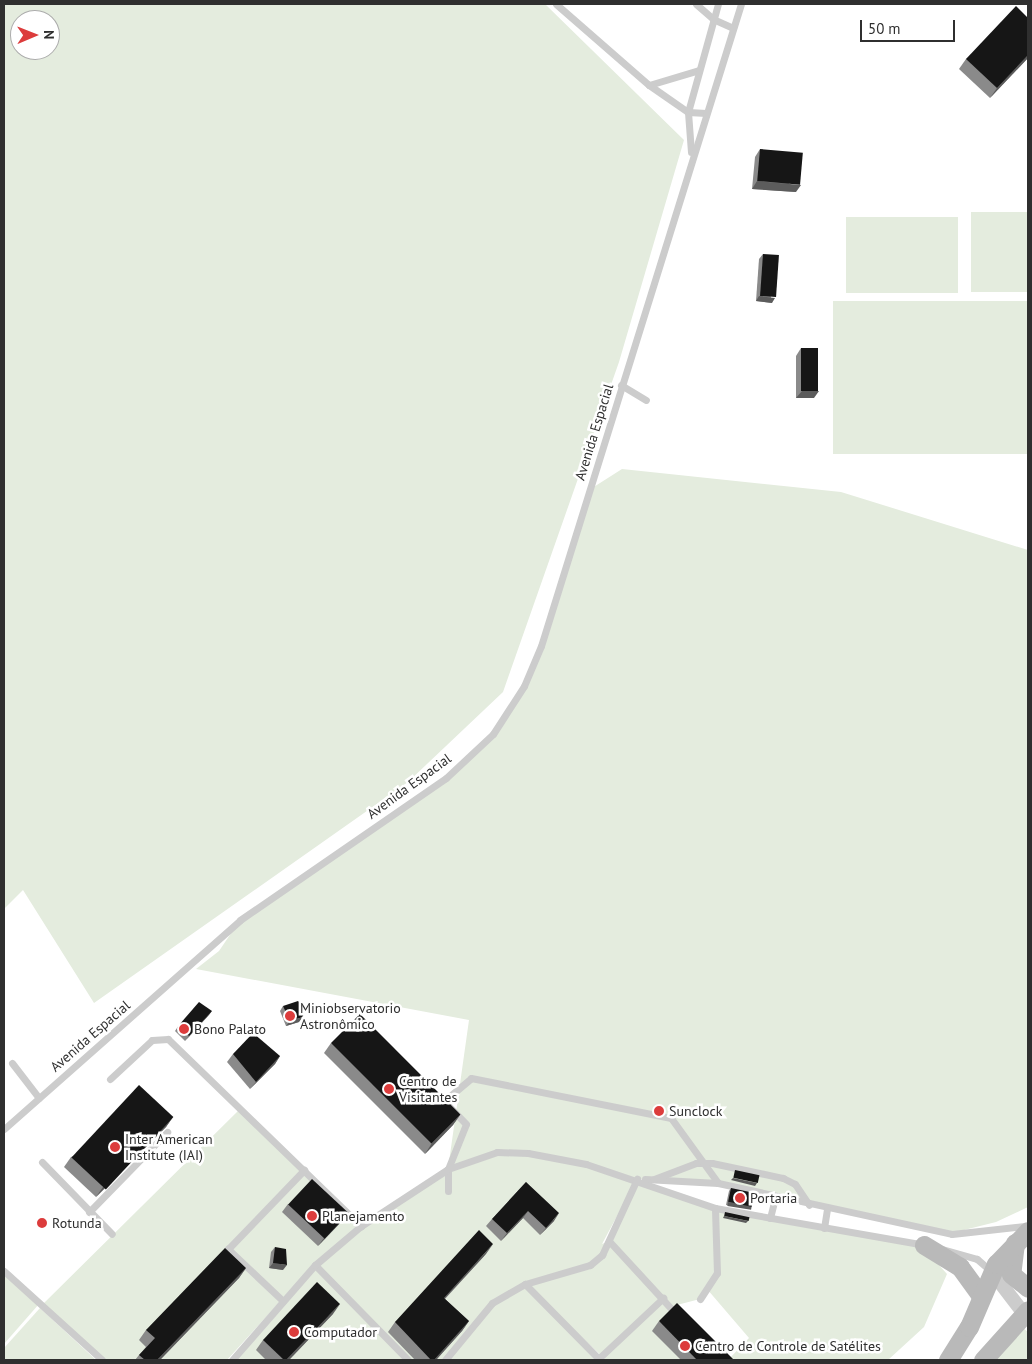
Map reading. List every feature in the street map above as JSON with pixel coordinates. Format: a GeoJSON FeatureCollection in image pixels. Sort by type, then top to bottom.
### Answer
{"type":"FeatureCollection","features":[{"type":"Feature","properties":{"kind":"main road"},"geometry":{"type":"LineString","coordinates":[[948,1360],[969,1327],[992,1272],[1025,1232]]}},
{"type":"Feature","properties":{"kind":"main road"},"geometry":{"type":"LineString","coordinates":[[1025,1232],[1009,1265],[1017,1282],[1028,1288]]}},
{"type":"Feature","properties":{"kind":"main road"},"geometry":{"type":"LineString","coordinates":[[924,1245],[960,1266],[981,1296]]}},
{"type":"Feature","properties":{"kind":"main road"},"geometry":{"type":"LineString","coordinates":[[983,1360],[1027,1315]]}},
{"type":"Feature","properties":{"kind":"street"},"geometry":{"type":"LineString","coordinates":[[992,1272],[1027,1315]]}},
{"type":"Feature","properties":{"kind":"lane"},"geometry":{"type":"LineString","coordinates":[[556,4],[649,85],[688,112],[706,113]]}},
{"type":"Feature","properties":{"kind":"lane"},"geometry":{"type":"LineString","coordinates":[[696,4],[713,19],[733,28]]}},
{"type":"Feature","properties":{"kind":"lane","name":"Avenida Espacial"},"geometry":{"type":"LineString","coordinates":[[691,157],[688,112],[718,4]]}},
{"type":"Feature","properties":{"kind":"lane","name":"Avenida Espacial"},"geometry":{"type":"LineString","coordinates":[[4,1129],[240,920],[446,778],[493,734],[524,686],[541,646],[691,157],[741,4]]}},
{"type":"Feature","properties":{"kind":"lane"},"geometry":{"type":"LineString","coordinates":[[649,85],[699,70]]}},
{"type":"Feature","properties":{"kind":"lane"},"geometry":{"type":"LineString","coordinates":[[621,385],[646,400]]}},
{"type":"Feature","properties":{"kind":"lane"},"geometry":{"type":"LineString","coordinates":[[110,1079],[152,1040],[168,1039],[361,1226]]}},
{"type":"Feature","properties":{"kind":"lane"},"geometry":{"type":"LineString","coordinates":[[12,1063],[39,1098]]}},
{"type":"Feature","properties":{"kind":"lane"},"geometry":{"type":"LineString","coordinates":[[448,1191],[448,1169],[466,1124],[444,1101],[470,1078],[671,1118],[718,1183]]}},
{"type":"Feature","properties":{"kind":"lane"},"geometry":{"type":"LineString","coordinates":[[88,1212],[168,1132]]}},
{"type":"Feature","properties":{"kind":"lane"},"geometry":{"type":"LineString","coordinates":[[232,1360],[315,1265],[361,1226],[448,1169],[497,1152],[528,1152],[637,1179],[715,1208],[961,1252],[992,1272]]}},
{"type":"Feature","properties":{"kind":"lane"},"geometry":{"type":"LineString","coordinates":[[42,1162],[88,1212],[112,1234]]}},
{"type":"Feature","properties":{"kind":"lane"},"geometry":{"type":"LineString","coordinates":[[653,1180],[704,1163],[783,1178],[795,1184],[809,1205]]}},
{"type":"Feature","properties":{"kind":"lane"},"geometry":{"type":"LineString","coordinates":[[283,1301],[228,1249],[304,1170]]}},
{"type":"Feature","properties":{"kind":"lane"},"geometry":{"type":"LineString","coordinates":[[637,1179],[718,1183],[775,1198],[952,1234],[1025,1232]]}},
{"type":"Feature","properties":{"kind":"lane"},"geometry":{"type":"LineString","coordinates":[[444,1360],[492,1304],[525,1284],[590,1266],[609,1241],[637,1179]]}},
{"type":"Feature","properties":{"kind":"lane"},"geometry":{"type":"LineString","coordinates":[[770,1218],[775,1198]]}},
{"type":"Feature","properties":{"kind":"lane"},"geometry":{"type":"LineString","coordinates":[[700,1299],[717,1273],[715,1208]]}},
{"type":"Feature","properties":{"kind":"lane"},"geometry":{"type":"LineString","coordinates":[[824,1228],[827,1208]]}},
{"type":"Feature","properties":{"kind":"lane"},"geometry":{"type":"LineString","coordinates":[[609,1241],[685,1323]]}},
{"type":"Feature","properties":{"kind":"lane"},"geometry":{"type":"LineString","coordinates":[[315,1265],[408,1360]]}},
{"type":"Feature","properties":{"kind":"lane"},"geometry":{"type":"LineString","coordinates":[[4,1271],[102,1360]]}},
{"type":"Feature","properties":{"kind":"lane"},"geometry":{"type":"LineString","coordinates":[[525,1284],[598,1360],[663,1298]]}},
{"type":"Feature","properties":{"kind":"shaded area"},"geometry":{"type":"Polygon","coordinates":[[[4,4],[545,4],[684,140],[619,362],[503,692],[408,782],[94,1003],[23,890],[4,909],[4,4]]]}},
{"type":"Feature","properties":{"kind":"shaded area"},"geometry":{"type":"Polygon","coordinates":[[[971,212],[1028,212],[1028,292],[971,292],[971,212]]]}},
{"type":"Feature","properties":{"kind":"shaded area"},"geometry":{"type":"Polygon","coordinates":[[[846,217],[958,217],[958,293],[846,293],[846,217]]]}},
{"type":"Feature","properties":{"kind":"shaded area"},"geometry":{"type":"Polygon","coordinates":[[[833,301],[1028,301],[1028,454],[833,454],[833,301]]]}},
{"type":"Feature","properties":{"kind":"shaded area"},"geometry":{"type":"Polygon","coordinates":[[[622,469],[841,492],[1028,550],[1028,1207],[996,1222],[952,1233],[718,1183],[639,1179],[715,1208],[922,1246],[947,1274],[924,1327],[888,1360],[728,1360],[749,1338],[707,1289],[700,1299],[673,1306],[724,1360],[606,1360],[540,1298],[597,1360],[231,1360],[315,1266],[361,1226],[448,1169],[469,1020],[196,969],[219,951],[240,920],[446,778],[493,734],[524,686],[541,646],[589,490],[622,469]],[[632,1188],[602,1244],[609,1241],[632,1188]]]}},
{"type":"Feature","properties":{"kind":"shaded area"},"geometry":{"type":"Polygon","coordinates":[[[239,1110],[359,1226],[313,1265],[227,1360],[104,1360],[42,1305],[239,1110]]]}},
{"type":"Feature","properties":{"kind":"shaded area"},"geometry":{"type":"Polygon","coordinates":[[[4,1271],[39,1304],[4,1344],[4,1271]]]}},
{"type":"Feature","properties":{"kind":"shaded area"},"geometry":{"type":"Polygon","coordinates":[[[40,1308],[96,1360],[4,1360],[4,1348],[40,1308]]]}},
{"type":"Feature","properties":{"kind":"shaded area"},"geometry":{"type":"Polygon","coordinates":[[[1023,1328],[1028,1332],[1028,1360],[993,1360],[1023,1328]]]}},
{"type":"Feature","properties":{"kind":"building"},"geometry":{"type":"Polygon","coordinates":[[[1016,6],[1028,18],[1028,55],[997,88],[966,59],[1016,6]]]}},
{"type":"Feature","properties":{"kind":"building"},"geometry":{"type":"Polygon","coordinates":[[[760,149],[803,153],[800,185],[757,181],[760,149]]]}},
{"type":"Feature","properties":{"kind":"building"},"geometry":{"type":"Polygon","coordinates":[[[763,254],[779,255],[776,297],[760,296],[763,254]]]}},
{"type":"Feature","properties":{"kind":"building"},"geometry":{"type":"Polygon","coordinates":[[[801,348],[818,348],[818,391],[801,391],[801,348]]]}},
{"type":"Feature","properties":{"kind":"building"},"geometry":{"type":"Polygon","coordinates":[[[298,1001],[304,1006],[303,1017],[290,1021],[283,1006],[298,1001]]]}},
{"type":"Feature","properties":{"kind":"building"},"geometry":{"type":"Polygon","coordinates":[[[199,1002],[212,1011],[189,1036],[179,1025],[199,1002]]]}},
{"type":"Feature","properties":{"kind":"building","name":"Centro de Visitantes"},"geometry":{"type":"Polygon","coordinates":[[[360,1014],[460,1114],[431,1143],[331,1043],[360,1014]]]}},
{"type":"Feature","properties":{"kind":"building"},"geometry":{"type":"Polygon","coordinates":[[[253,1033],[280,1056],[256,1082],[233,1054],[253,1033]]]}},
{"type":"Feature","properties":{"kind":"building","name":"Inter American Institute (IAI)"},"geometry":{"type":"Polygon","coordinates":[[[139,1085],[173,1117],[106,1189],[71,1157],[139,1085]]]}},
{"type":"Feature","properties":{"kind":"building"},"geometry":{"type":"Polygon","coordinates":[[[735,1170],[759,1175],[758,1183],[733,1178],[735,1170]]]}},
{"type":"Feature","properties":{"kind":"building","name":"Planejamento"},"geometry":{"type":"Polygon","coordinates":[[[312,1179],[349,1213],[325,1239],[288,1205],[312,1179]]]}},
{"type":"Feature","properties":{"kind":"building"},"geometry":{"type":"Polygon","coordinates":[[[526,1182],[559,1213],[546,1228],[528,1211],[507,1233],[492,1219],[526,1182]]]}},
{"type":"Feature","properties":{"kind":"building"},"geometry":{"type":"Polygon","coordinates":[[[731,1188],[754,1193],[752,1207],[728,1202],[731,1188]]]}},
{"type":"Feature","properties":{"kind":"building"},"geometry":{"type":"Polygon","coordinates":[[[725,1212],[749,1217],[749,1221],[724,1216],[725,1212]]]}},
{"type":"Feature","properties":{"kind":"building"},"geometry":{"type":"Polygon","coordinates":[[[479,1230],[493,1244],[444,1298],[469,1321],[434,1360],[431,1360],[395,1322],[479,1230]]]}},
{"type":"Feature","properties":{"kind":"building"},"geometry":{"type":"Polygon","coordinates":[[[275,1247],[286,1249],[287,1265],[273,1263],[275,1247]]]}},
{"type":"Feature","properties":{"kind":"building"},"geometry":{"type":"Polygon","coordinates":[[[225,1248],[246,1268],[157,1360],[145,1360],[139,1355],[155,1338],[146,1330],[225,1248]]]}},
{"type":"Feature","properties":{"kind":"building","name":"Computador"},"geometry":{"type":"Polygon","coordinates":[[[317,1282],[340,1304],[284,1360],[263,1340],[317,1282]]]}},
{"type":"Feature","properties":{"kind":"building"},"geometry":{"type":"Polygon","coordinates":[[[677,1303],[734,1360],[697,1360],[659,1321],[677,1303]]]}},
{"type":"Feature","properties":{"kind":"place","name":"Miniobservatorio Astronômico"},"geometry":{"type":"Point","coordinates":[290,1016]}},
{"type":"Feature","properties":{"kind":"place","name":"Bono Palato"},"geometry":{"type":"Point","coordinates":[184,1029]}},
{"type":"Feature","properties":{"kind":"place","name":"Centro de Visitantes"},"geometry":{"type":"Point","coordinates":[389,1089]}},
{"type":"Feature","properties":{"kind":"place","name":"Sunclock"},"geometry":{"type":"Point","coordinates":[659,1111]}},
{"type":"Feature","properties":{"kind":"place","name":"Inter American Institute (IAI)"},"geometry":{"type":"Point","coordinates":[115,1147]}},
{"type":"Feature","properties":{"kind":"place","name":"Portaria"},"geometry":{"type":"Point","coordinates":[740,1198]}},
{"type":"Feature","properties":{"kind":"place","name":"Planejamento"},"geometry":{"type":"Point","coordinates":[312,1216]}},
{"type":"Feature","properties":{"kind":"place","name":"Rotunda"},"geometry":{"type":"Point","coordinates":[42,1223]}},
{"type":"Feature","properties":{"kind":"place","name":"Computador"},"geometry":{"type":"Point","coordinates":[294,1332]}},
{"type":"Feature","properties":{"kind":"place","name":"Centro de Controle de Satélites"},"geometry":{"type":"Point","coordinates":[685,1346]}}]}
